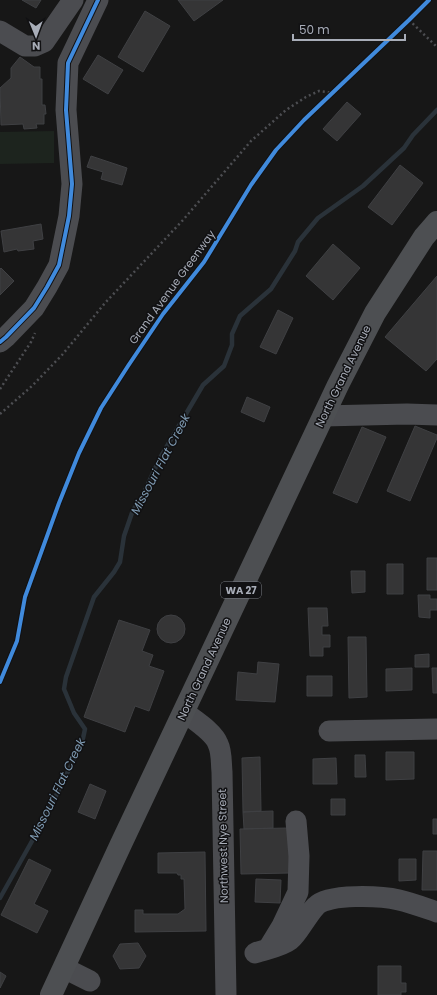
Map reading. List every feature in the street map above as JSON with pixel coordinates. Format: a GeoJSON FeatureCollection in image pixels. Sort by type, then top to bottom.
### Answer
{"type":"FeatureCollection","features":[{"type":"Feature","properties":{"kind":"main road","name":"North Grand Avenue"},"geometry":{"type":"LineString","coordinates":[[51,995],[338,385],[375,313],[424,237],[437,222]]}},
{"type":"Feature","properties":{"kind":"street"},"geometry":{"type":"LineString","coordinates":[[0,31],[25,46],[35,46],[44,42],[73,0]]}},
{"type":"Feature","properties":{"kind":"street"},"geometry":{"type":"LineString","coordinates":[[0,342],[34,308],[48,287],[59,265],[69,216],[72,184],[66,110],[68,62],[98,0]]}},
{"type":"Feature","properties":{"kind":"street"},"geometry":{"type":"LineString","coordinates":[[323,416],[407,414],[437,415]]}},
{"type":"Feature","properties":{"kind":"street","name":"Northwest Nye Street"},"geometry":{"type":"LineString","coordinates":[[184,712],[212,735],[218,744],[220,753],[222,780],[226,995]]}},
{"type":"Feature","properties":{"kind":"street"},"geometry":{"type":"LineString","coordinates":[[329,731],[437,729]]}},
{"type":"Feature","properties":{"kind":"street"},"geometry":{"type":"LineString","coordinates":[[296,820],[299,856],[298,892],[282,926],[262,951],[284,944],[291,940],[316,906],[324,900],[337,898],[384,897],[400,900],[437,912]]}},
{"type":"Feature","properties":{"kind":"street"},"geometry":{"type":"LineString","coordinates":[[64,968],[90,981]]}},
{"type":"Feature","properties":{"kind":"path"},"geometry":{"type":"LineString","coordinates":[[404,25],[414,15]]}},
{"type":"Feature","properties":{"kind":"path"},"geometry":{"type":"LineString","coordinates":[[410,20],[437,47]]}},
{"type":"Feature","properties":{"kind":"path"},"geometry":{"type":"LineString","coordinates":[[329,97],[340,88]]}},
{"type":"Feature","properties":{"kind":"path"},"geometry":{"type":"LineString","coordinates":[[0,414],[32,386],[62,355],[106,303],[183,220],[251,140],[286,110],[306,97],[319,91],[334,93]]}},
{"type":"Feature","properties":{"kind":"path"},"geometry":{"type":"LineString","coordinates":[[0,389],[31,342],[37,328],[34,308]]}},
{"type":"Feature","properties":{"kind":"shaded area"},"geometry":{"type":"Polygon","coordinates":[[[54,131],[54,163],[0,164],[0,132],[54,131]]]}},
{"type":"Feature","properties":{"kind":"building"},"geometry":{"type":"Polygon","coordinates":[[[22,0],[41,0],[36,8],[22,0]]]}},
{"type":"Feature","properties":{"kind":"building"},"geometry":{"type":"Polygon","coordinates":[[[178,0],[223,0],[194,21],[178,0]]]}},
{"type":"Feature","properties":{"kind":"building"},"geometry":{"type":"Polygon","coordinates":[[[145,11],[170,26],[143,72],[118,57],[145,11]]]}},
{"type":"Feature","properties":{"kind":"building"},"geometry":{"type":"Polygon","coordinates":[[[98,55],[123,70],[108,94],[83,79],[98,55]]]}},
{"type":"Feature","properties":{"kind":"building"},"geometry":{"type":"Polygon","coordinates":[[[20,57],[34,67],[40,67],[40,79],[42,79],[42,105],[45,105],[46,114],[44,114],[44,124],[36,124],[37,128],[24,129],[23,124],[1,125],[0,88],[11,78],[11,68],[20,57]]]}},
{"type":"Feature","properties":{"kind":"building"},"geometry":{"type":"Polygon","coordinates":[[[347,102],[361,114],[337,141],[323,129],[347,102]]]}},
{"type":"Feature","properties":{"kind":"building"},"geometry":{"type":"Polygon","coordinates":[[[91,156],[127,168],[122,185],[101,179],[103,172],[87,167],[91,156]]]}},
{"type":"Feature","properties":{"kind":"building"},"geometry":{"type":"Polygon","coordinates":[[[400,165],[423,183],[392,225],[368,207],[400,165]]]}},
{"type":"Feature","properties":{"kind":"building"},"geometry":{"type":"Polygon","coordinates":[[[41,224],[43,239],[33,241],[34,249],[18,251],[17,249],[4,252],[1,231],[41,224]]]}},
{"type":"Feature","properties":{"kind":"building"},"geometry":{"type":"Polygon","coordinates":[[[333,244],[360,268],[333,300],[306,276],[333,244]]]}},
{"type":"Feature","properties":{"kind":"building"},"geometry":{"type":"Polygon","coordinates":[[[1,268],[14,281],[0,295],[0,269],[1,268]]]}},
{"type":"Feature","properties":{"kind":"building"},"geometry":{"type":"Polygon","coordinates":[[[437,276],[437,359],[426,371],[385,337],[437,276]]]}},
{"type":"Feature","properties":{"kind":"building"},"geometry":{"type":"Polygon","coordinates":[[[278,310],[293,318],[276,354],[260,347],[278,310]]]}},
{"type":"Feature","properties":{"kind":"building"},"geometry":{"type":"Polygon","coordinates":[[[247,397],[270,407],[264,422],[241,412],[247,397]]]}},
{"type":"Feature","properties":{"kind":"building"},"geometry":{"type":"Polygon","coordinates":[[[415,426],[437,435],[437,438],[410,501],[387,491],[415,426]]]}},
{"type":"Feature","properties":{"kind":"building"},"geometry":{"type":"Polygon","coordinates":[[[362,427],[386,437],[357,503],[333,493],[362,427]]]}},
{"type":"Feature","properties":{"kind":"building"},"geometry":{"type":"Polygon","coordinates":[[[427,558],[437,558],[437,590],[427,590],[427,558]]]}},
{"type":"Feature","properties":{"kind":"building"},"geometry":{"type":"Polygon","coordinates":[[[387,564],[403,564],[403,594],[387,594],[387,564]]]}},
{"type":"Feature","properties":{"kind":"building"},"geometry":{"type":"Polygon","coordinates":[[[351,571],[365,571],[365,592],[352,593],[351,571]]]}},
{"type":"Feature","properties":{"kind":"building"},"geometry":{"type":"Polygon","coordinates":[[[418,595],[430,595],[430,599],[437,599],[437,610],[430,610],[430,618],[419,617],[418,595]]]}},
{"type":"Feature","properties":{"kind":"building"},"geometry":{"type":"Polygon","coordinates":[[[308,608],[327,608],[328,626],[322,626],[322,635],[330,635],[330,647],[323,647],[323,656],[310,656],[308,608]]]}},
{"type":"Feature","properties":{"kind":"building"},"geometry":{"type":"Polygon","coordinates":[[[171,615],[181,619],[185,629],[181,639],[171,643],[161,639],[157,629],[161,619],[171,615]]]}},
{"type":"Feature","properties":{"kind":"building"},"geometry":{"type":"Polygon","coordinates":[[[119,620],[150,630],[142,651],[153,655],[149,666],[164,671],[149,711],[135,706],[125,732],[84,717],[119,620]]]}},
{"type":"Feature","properties":{"kind":"building"},"geometry":{"type":"Polygon","coordinates":[[[348,637],[366,637],[367,697],[349,698],[348,637]]]}},
{"type":"Feature","properties":{"kind":"building"},"geometry":{"type":"Polygon","coordinates":[[[429,654],[429,667],[415,667],[415,655],[429,654]]]}},
{"type":"Feature","properties":{"kind":"building"},"geometry":{"type":"Polygon","coordinates":[[[258,662],[279,664],[275,702],[236,700],[238,672],[257,674],[258,662]]]}},
{"type":"Feature","properties":{"kind":"building"},"geometry":{"type":"Polygon","coordinates":[[[412,668],[412,690],[386,691],[386,669],[412,668]]]}},
{"type":"Feature","properties":{"kind":"building"},"geometry":{"type":"Polygon","coordinates":[[[432,668],[437,668],[437,693],[433,693],[432,668]]]}},
{"type":"Feature","properties":{"kind":"building"},"geometry":{"type":"Polygon","coordinates":[[[307,676],[332,676],[332,696],[307,696],[307,676]]]}},
{"type":"Feature","properties":{"kind":"building"},"geometry":{"type":"Polygon","coordinates":[[[386,752],[414,752],[414,779],[386,780],[386,752]]]}},
{"type":"Feature","properties":{"kind":"building"},"geometry":{"type":"Polygon","coordinates":[[[355,755],[365,755],[366,777],[355,777],[355,755]]]}},
{"type":"Feature","properties":{"kind":"building"},"geometry":{"type":"Polygon","coordinates":[[[260,757],[261,811],[243,812],[242,758],[260,757]]]}},
{"type":"Feature","properties":{"kind":"building"},"geometry":{"type":"Polygon","coordinates":[[[336,758],[337,784],[313,784],[313,759],[336,758]]]}},
{"type":"Feature","properties":{"kind":"building"},"geometry":{"type":"Polygon","coordinates":[[[90,784],[106,791],[95,819],[78,812],[90,784]]]}},
{"type":"Feature","properties":{"kind":"building"},"geometry":{"type":"Polygon","coordinates":[[[331,799],[345,799],[345,815],[331,815],[331,799]]]}},
{"type":"Feature","properties":{"kind":"building"},"geometry":{"type":"Polygon","coordinates":[[[273,811],[273,828],[244,829],[243,812],[273,811]]]}},
{"type":"Feature","properties":{"kind":"building"},"geometry":{"type":"Polygon","coordinates":[[[433,819],[437,819],[437,834],[433,834],[433,819]]]}},
{"type":"Feature","properties":{"kind":"building"},"geometry":{"type":"Polygon","coordinates":[[[288,828],[290,873],[241,874],[240,829],[288,828]]]}},
{"type":"Feature","properties":{"kind":"building"},"geometry":{"type":"Polygon","coordinates":[[[423,851],[437,851],[437,890],[422,890],[423,851]]]}},
{"type":"Feature","properties":{"kind":"building"},"geometry":{"type":"Polygon","coordinates":[[[205,852],[206,931],[135,932],[135,910],[143,910],[143,914],[178,914],[185,909],[184,879],[181,879],[181,875],[178,875],[177,873],[158,873],[158,853],[205,852]]]}},
{"type":"Feature","properties":{"kind":"building"},"geometry":{"type":"Polygon","coordinates":[[[29,859],[51,870],[34,904],[48,911],[37,933],[1,915],[29,859]]]}},
{"type":"Feature","properties":{"kind":"building"},"geometry":{"type":"Polygon","coordinates":[[[399,859],[416,859],[416,880],[399,881],[399,859]]]}},
{"type":"Feature","properties":{"kind":"building"},"geometry":{"type":"Polygon","coordinates":[[[256,879],[281,880],[280,903],[255,902],[256,879]]]}},
{"type":"Feature","properties":{"kind":"building"},"geometry":{"type":"Polygon","coordinates":[[[138,943],[146,956],[139,968],[120,969],[113,956],[120,944],[138,943]]]}},
{"type":"Feature","properties":{"kind":"building"},"geometry":{"type":"Polygon","coordinates":[[[378,966],[401,966],[401,983],[406,983],[406,992],[401,992],[401,995],[378,995],[378,966]]]}},
{"type":"Feature","properties":{"kind":"building"},"geometry":{"type":"Polygon","coordinates":[[[0,972],[6,976],[0,988],[0,972]]]}},
{"type":"Feature","properties":{"kind":"waterway","name":"Missouri Flat Creek"},"geometry":{"type":"LineString","coordinates":[[0,898],[45,818],[82,743],[85,729],[74,713],[64,689],[66,677],[94,597],[120,562],[124,536],[133,510],[141,499],[160,458],[203,385],[224,366],[232,345],[232,334],[240,316],[271,289],[295,251],[298,242],[318,218],[363,186],[404,148],[413,135],[437,110]]}},
{"type":"Feature","properties":{"kind":"cycle path"},"geometry":{"type":"LineString","coordinates":[[0,342],[34,308],[59,265],[69,216],[72,184],[66,110],[68,63],[98,0]]}},
{"type":"Feature","properties":{"kind":"cycle path","name":"Grand Avenue Greenway"},"geometry":{"type":"LineString","coordinates":[[0,682],[17,641],[25,597],[59,503],[79,453],[101,408],[163,314],[204,262],[251,185],[276,150],[304,120],[429,0]]}}]}
